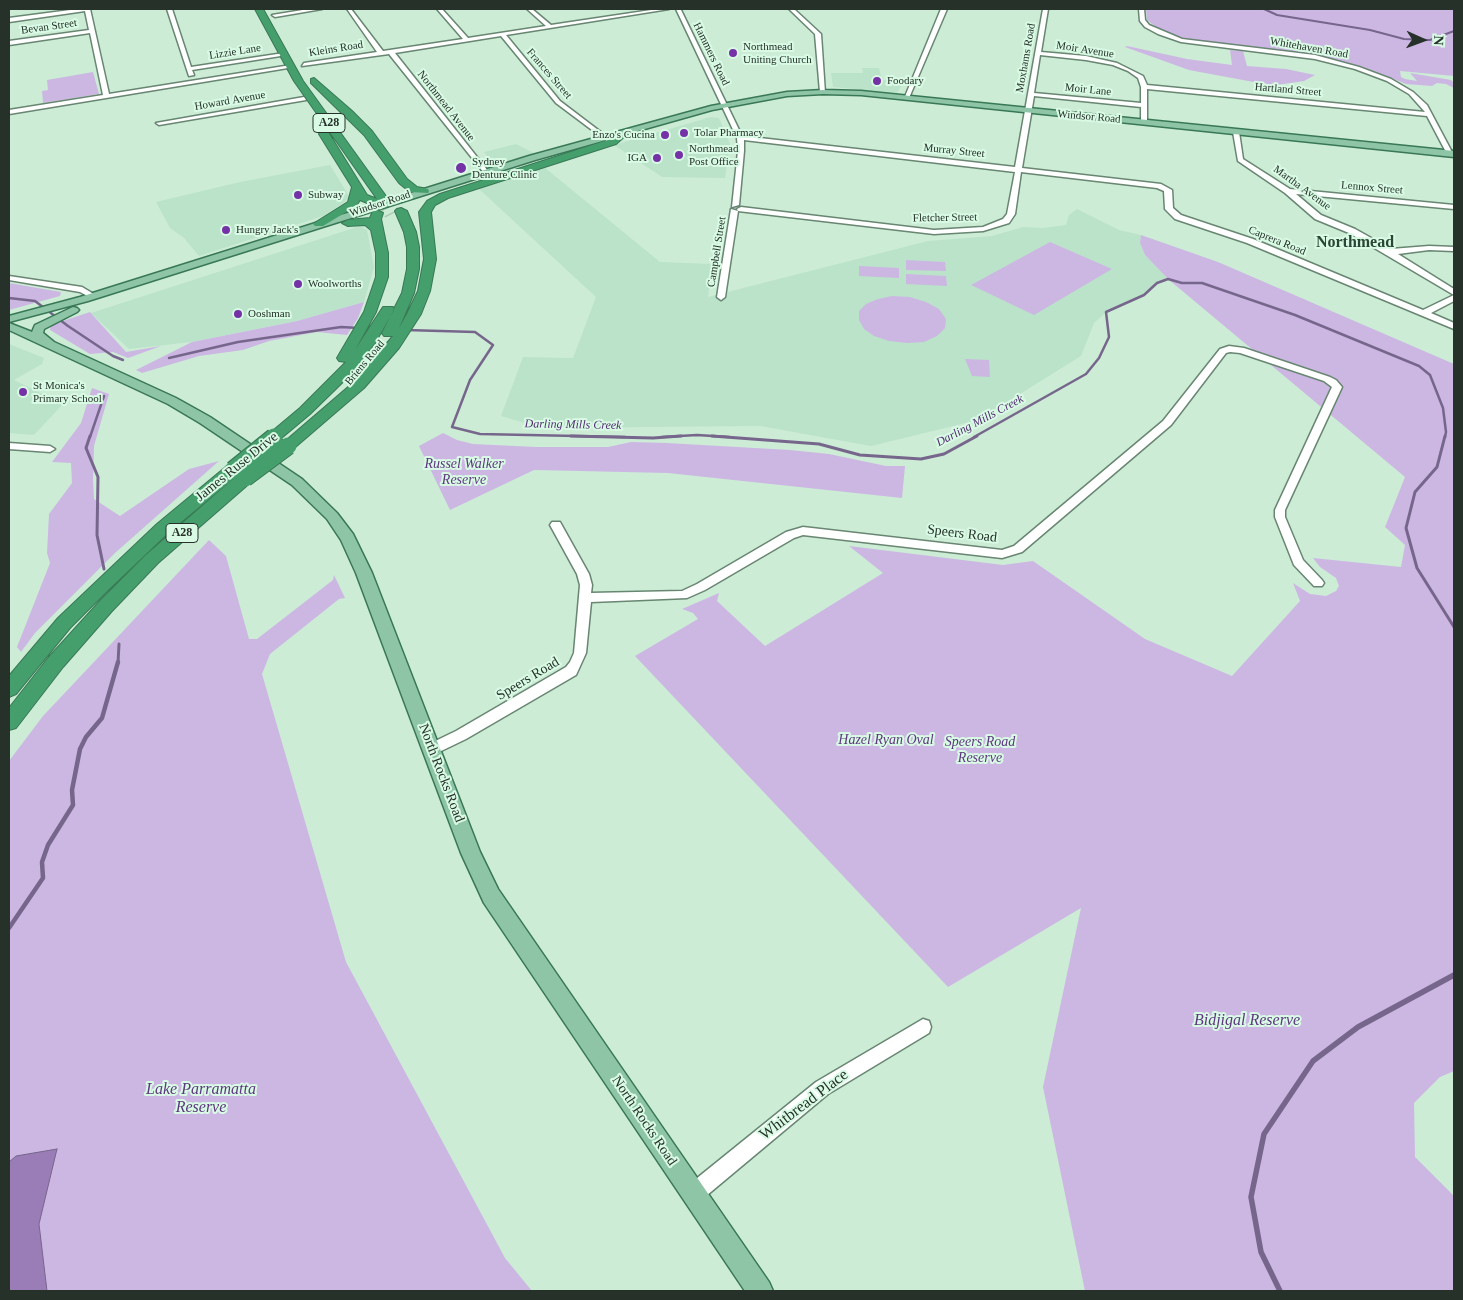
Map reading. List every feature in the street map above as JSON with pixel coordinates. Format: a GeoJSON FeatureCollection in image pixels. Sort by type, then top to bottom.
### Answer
{"type":"FeatureCollection","features":[{"type":"Feature","properties":{"kind":"highway","name":"A28"},"geometry":{"type":"LineString","coordinates":[[259,9],[299,81],[386,206],[400,245]]}},
{"type":"Feature","properties":{"kind":"highway","name":"A28"},"geometry":{"type":"LineString","coordinates":[[302,61],[324,99],[338,117]]}},
{"type":"Feature","properties":{"kind":"highway","name":"Kleins Road"},"geometry":{"type":"LineString","coordinates":[[291,68],[302,61]]}},
{"type":"Feature","properties":{"kind":"highway"},"geometry":{"type":"LineString","coordinates":[[299,81],[304,99],[356,189],[369,201],[417,212],[426,223]]}},
{"type":"Feature","properties":{"kind":"highway"},"geometry":{"type":"LineString","coordinates":[[314,81],[368,133],[403,181],[422,195]]}},
{"type":"Feature","properties":{"kind":"highway"},"geometry":{"type":"LineString","coordinates":[[374,343],[414,314],[424,291],[430,259],[430,245],[424,212],[426,207],[444,196],[612,142],[610,138]]}},
{"type":"Feature","properties":{"kind":"highway","name":"Briens Road"},"geometry":{"type":"LineString","coordinates":[[374,343],[408,293],[414,261],[410,232],[386,206],[383,181]]}},
{"type":"Feature","properties":{"kind":"highway"},"geometry":{"type":"LineString","coordinates":[[239,474],[279,440],[359,385],[374,343],[370,312],[379,289],[382,268],[381,246],[375,216],[402,193],[403,181]]}},
{"type":"Feature","properties":{"kind":"highway"},"geometry":{"type":"LineString","coordinates":[[319,224],[352,204],[356,198],[356,189]]}},
{"type":"Feature","properties":{"kind":"highway"},"geometry":{"type":"LineString","coordinates":[[348,222],[368,221],[376,228]]}},
{"type":"Feature","properties":{"kind":"highway","name":"A28"},"geometry":{"type":"LineString","coordinates":[[393,313],[398,282]]}},
{"type":"Feature","properties":{"kind":"highway","name":"James Ruse Drive"},"geometry":{"type":"LineString","coordinates":[[279,440],[374,343]]}},
{"type":"Feature","properties":{"kind":"highway"},"geometry":{"type":"LineString","coordinates":[[239,474],[279,440]]}},
{"type":"Feature","properties":{"kind":"highway","name":"James Ruse Drive"},"geometry":{"type":"LineString","coordinates":[[9,689],[64,623],[163,528],[239,474]]}},
{"type":"Feature","properties":{"kind":"highway","name":"James Ruse Drive"},"geometry":{"type":"LineString","coordinates":[[9,722],[56,662],[106,606],[239,474]]}},
{"type":"Feature","properties":{"kind":"main road","name":"Windsor Road"},"geometry":{"type":"LineString","coordinates":[[72,308],[348,222],[410,195],[422,195],[486,172],[763,97],[823,92],[906,98],[1452,154]]}},
{"type":"Feature","properties":{"kind":"main road","name":"Windsor Road"},"geometry":{"type":"LineString","coordinates":[[72,308],[93,296],[319,224],[725,106]]}},
{"type":"Feature","properties":{"kind":"main road"},"geometry":{"type":"LineString","coordinates":[[9,327],[72,308]]}},
{"type":"Feature","properties":{"kind":"main road"},"geometry":{"type":"LineString","coordinates":[[9,319],[45,316]]}},
{"type":"Feature","properties":{"kind":"main road"},"geometry":{"type":"LineString","coordinates":[[45,316],[37,331],[50,346]]}},
{"type":"Feature","properties":{"kind":"main road","name":"North Rocks Road"},"geometry":{"type":"LineString","coordinates":[[9,327],[172,402],[205,420],[296,482],[332,516],[348,538],[360,565],[471,853],[491,896],[760,1291]]}},
{"type":"Feature","properties":{"kind":"main road","name":"North Rocks Road"},"geometry":{"type":"LineString","coordinates":[[9,338],[50,346]]}},
{"type":"Feature","properties":{"kind":"street"},"geometry":{"type":"LineString","coordinates":[[9,20],[87,9],[106,96]]}},
{"type":"Feature","properties":{"kind":"street"},"geometry":{"type":"LineString","coordinates":[[169,9],[193,83]]}},
{"type":"Feature","properties":{"kind":"street"},"geometry":{"type":"LineString","coordinates":[[275,15],[319,9]]}},
{"type":"Feature","properties":{"kind":"street"},"geometry":{"type":"LineString","coordinates":[[349,9],[381,53]]}},
{"type":"Feature","properties":{"kind":"street"},"geometry":{"type":"LineString","coordinates":[[439,9],[467,40]]}},
{"type":"Feature","properties":{"kind":"street"},"geometry":{"type":"LineString","coordinates":[[529,9],[550,27]]}},
{"type":"Feature","properties":{"kind":"street"},"geometry":{"type":"LineString","coordinates":[[608,9],[614,17]]}},
{"type":"Feature","properties":{"kind":"street","name":"Kleins Road"},"geometry":{"type":"LineString","coordinates":[[302,61],[391,52],[668,9],[681,10]]}},
{"type":"Feature","properties":{"kind":"street"},"geometry":{"type":"LineString","coordinates":[[791,9],[818,34],[823,92]]}},
{"type":"Feature","properties":{"kind":"street"},"geometry":{"type":"LineString","coordinates":[[906,98],[944,9]]}},
{"type":"Feature","properties":{"kind":"street","name":"Moxhams Road"},"geometry":{"type":"LineString","coordinates":[[1028,111],[1045,9]]}},
{"type":"Feature","properties":{"kind":"street","name":"Whitehaven Road"},"geometry":{"type":"LineString","coordinates":[[1141,9],[1142,18],[1147,26],[1160,33],[1181,40],[1210,45],[1300,54],[1334,61],[1369,72],[1396,84],[1421,102],[1452,154]]}},
{"type":"Feature","properties":{"kind":"street","name":"Hammers Road"},"geometry":{"type":"LineString","coordinates":[[681,10],[725,106]]}},
{"type":"Feature","properties":{"kind":"street","name":"Bevan Street"},"geometry":{"type":"LineString","coordinates":[[9,43],[92,31]]}},
{"type":"Feature","properties":{"kind":"street","name":"Frances Street"},"geometry":{"type":"LineString","coordinates":[[502,34],[558,102],[610,138]]}},
{"type":"Feature","properties":{"kind":"street","name":"Northmead Avenue"},"geometry":{"type":"LineString","coordinates":[[391,52],[486,172]]}},
{"type":"Feature","properties":{"kind":"street","name":"Moir Avenue"},"geometry":{"type":"LineString","coordinates":[[1037,54],[1086,58],[1115,64],[1141,77],[1144,87]]}},
{"type":"Feature","properties":{"kind":"street","name":"Lizzie Lane"},"geometry":{"type":"LineString","coordinates":[[189,69],[284,55]]}},
{"type":"Feature","properties":{"kind":"street","name":"Kleins Road"},"geometry":{"type":"LineString","coordinates":[[9,112],[291,68]]}},
{"type":"Feature","properties":{"kind":"street"},"geometry":{"type":"LineString","coordinates":[[1144,87],[1144,122]]}},
{"type":"Feature","properties":{"kind":"street","name":"Hartland Street"},"geometry":{"type":"LineString","coordinates":[[1144,87],[1429,114]]}},
{"type":"Feature","properties":{"kind":"street","name":"Moir Lane"},"geometry":{"type":"LineString","coordinates":[[1030,94],[1144,106]]}},
{"type":"Feature","properties":{"kind":"street","name":"Howard Avenue"},"geometry":{"type":"LineString","coordinates":[[159,123],[304,99]]}},
{"type":"Feature","properties":{"kind":"street","name":"Campbell Street"},"geometry":{"type":"LineString","coordinates":[[721,297],[737,208],[741,151],[740,138],[725,106]]}},
{"type":"Feature","properties":{"kind":"street","name":"Fletcher Street"},"geometry":{"type":"LineString","coordinates":[[737,208],[919,231],[983,229],[1000,223],[1011,214],[1028,111]]}},
{"type":"Feature","properties":{"kind":"street","name":"Martha Avenue"},"geometry":{"type":"LineString","coordinates":[[1236,132],[1240,160],[1288,191],[1318,216],[1352,231],[1390,252],[1454,293]]}},
{"type":"Feature","properties":{"kind":"street","name":"Murray Street"},"geometry":{"type":"LineString","coordinates":[[740,138],[1165,188]]}},
{"type":"Feature","properties":{"kind":"street","name":"Caprera Road"},"geometry":{"type":"LineString","coordinates":[[1165,188],[1168,190],[1169,209],[1178,217],[1250,241],[1454,326]]}},
{"type":"Feature","properties":{"kind":"street","name":"Lennox Street"},"geometry":{"type":"LineString","coordinates":[[1288,191],[1454,207]]}},
{"type":"Feature","properties":{"kind":"street"},"geometry":{"type":"LineString","coordinates":[[1390,252],[1429,248],[1454,249]]}},
{"type":"Feature","properties":{"kind":"street"},"geometry":{"type":"LineString","coordinates":[[9,278],[82,290],[93,296]]}},
{"type":"Feature","properties":{"kind":"street"},"geometry":{"type":"LineString","coordinates":[[1424,313],[1454,298]]}},
{"type":"Feature","properties":{"kind":"street","name":"Speers Road"},"geometry":{"type":"LineString","coordinates":[[432,749],[461,735],[570,671],[576,664],[580,653],[584,598],[683,595],[790,535],[803,531],[1002,554],[1018,549],[1167,423],[1223,351],[1229,349],[1241,350],[1327,378],[1338,387],[1280,510],[1280,517],[1298,562],[1318,583]]}},
{"type":"Feature","properties":{"kind":"street"},"geometry":{"type":"LineString","coordinates":[[9,446],[50,449]]}},
{"type":"Feature","properties":{"kind":"street"},"geometry":{"type":"LineString","coordinates":[[556,525],[583,574],[586,585],[584,598]]}},
{"type":"Feature","properties":{"kind":"street","name":"Whitbread Place"},"geometry":{"type":"LineString","coordinates":[[694,1194],[822,1088],[923,1026]]}},
{"type":"Feature","properties":{"kind":"shaded area"},"geometry":{"type":"Polygon","coordinates":[[[862,68],[879,68],[882,80],[904,82],[897,93],[833,87],[831,73],[863,73],[862,68]]]}},
{"type":"Feature","properties":{"kind":"shaded area"},"geometry":{"type":"Polygon","coordinates":[[[711,117],[719,118],[730,144],[725,178],[662,177],[614,145],[711,117]]]}},
{"type":"Feature","properties":{"kind":"shaded area"},"geometry":{"type":"Polygon","coordinates":[[[516,144],[536,154],[494,165],[484,152],[516,144]]]}},
{"type":"Feature","properties":{"kind":"shaded area"},"geometry":{"type":"Polygon","coordinates":[[[330,165],[349,197],[345,202],[323,216],[199,256],[184,238],[170,228],[156,202],[240,182],[330,165]]]}},
{"type":"Feature","properties":{"kind":"shaded area"},"geometry":{"type":"Polygon","coordinates":[[[544,167],[660,262],[712,264],[708,297],[928,241],[992,236],[1023,227],[1042,228],[1066,225],[1069,215],[1077,209],[1119,230],[1141,235],[1140,243],[1145,255],[1168,279],[1157,283],[1144,296],[1106,312],[1094,323],[1081,356],[978,420],[871,446],[760,426],[542,428],[501,416],[523,357],[573,358],[596,297],[479,189],[544,167]]]}},
{"type":"Feature","properties":{"kind":"shaded area"},"geometry":{"type":"Polygon","coordinates":[[[360,226],[367,230],[374,267],[364,302],[297,321],[192,342],[129,349],[91,313],[360,226]]]}},
{"type":"Feature","properties":{"kind":"shaded area","name":"St Monica's Primary School"},"geometry":{"type":"Polygon","coordinates":[[[9,344],[44,358],[42,364],[14,380],[63,404],[34,435],[9,433],[9,344]]]}},
{"type":"Feature","properties":{"kind":"shaded area"},"geometry":{"type":"Polygon","coordinates":[[[57,1149],[39,1224],[47,1291],[9,1291],[9,1162],[16,1156],[57,1149]]]}},
{"type":"Feature","properties":{"kind":"green space"},"geometry":{"type":"Polygon","coordinates":[[[1146,9],[1454,9],[1454,76],[1400,71],[1401,77],[1405,79],[1417,81],[1410,73],[1451,80],[1454,83],[1454,88],[1446,84],[1437,83],[1432,86],[1406,84],[1341,61],[1295,52],[1199,42],[1173,36],[1157,28],[1147,20],[1146,9]]]}},
{"type":"Feature","properties":{"kind":"green space"},"geometry":{"type":"Polygon","coordinates":[[[1125,47],[1187,59],[1232,65],[1230,50],[1243,51],[1247,66],[1286,69],[1315,75],[1304,81],[1276,85],[1259,83],[1189,70],[1125,47]]]}},
{"type":"Feature","properties":{"kind":"green space"},"geometry":{"type":"Polygon","coordinates":[[[93,72],[99,94],[43,103],[42,91],[48,90],[47,80],[93,72]]]}},
{"type":"Feature","properties":{"kind":"green space"},"geometry":{"type":"Polygon","coordinates":[[[1141,235],[1218,262],[1454,364],[1454,1071],[1440,1077],[1414,1103],[1415,1157],[1454,1196],[1454,1291],[1085,1291],[1043,1087],[1081,908],[948,987],[635,656],[698,619],[693,613],[682,609],[719,593],[717,601],[765,646],[883,573],[849,546],[1003,565],[1033,561],[1145,639],[1232,676],[1300,601],[1293,583],[1310,594],[1326,596],[1336,591],[1339,586],[1336,578],[1320,567],[1313,558],[1401,567],[1405,545],[1385,527],[1405,477],[1168,279],[1145,255],[1140,243],[1141,235]]]}},
{"type":"Feature","properties":{"kind":"green space"},"geometry":{"type":"Polygon","coordinates":[[[1050,242],[1112,269],[1034,315],[971,285],[1050,242]]]}},
{"type":"Feature","properties":{"kind":"green space"},"geometry":{"type":"Polygon","coordinates":[[[906,260],[945,262],[946,271],[906,270],[906,260]]]}},
{"type":"Feature","properties":{"kind":"green space"},"geometry":{"type":"Polygon","coordinates":[[[859,266],[899,268],[899,278],[859,276],[859,266]]]}},
{"type":"Feature","properties":{"kind":"green space"},"geometry":{"type":"Polygon","coordinates":[[[906,274],[946,276],[947,286],[906,284],[906,274]]]}},
{"type":"Feature","properties":{"kind":"green space"},"geometry":{"type":"Polygon","coordinates":[[[9,283],[61,292],[60,296],[9,310],[9,283]]]}},
{"type":"Feature","properties":{"kind":"green space"},"geometry":{"type":"Polygon","coordinates":[[[892,296],[910,297],[939,309],[946,319],[945,328],[937,336],[924,342],[889,341],[874,336],[864,329],[859,320],[859,311],[866,304],[892,296]]]}},
{"type":"Feature","properties":{"kind":"green space"},"geometry":{"type":"Polygon","coordinates":[[[364,302],[358,318],[347,335],[317,332],[269,341],[243,350],[199,356],[142,373],[136,370],[192,342],[297,321],[364,302]]]}},
{"type":"Feature","properties":{"kind":"green space"},"geometry":{"type":"Polygon","coordinates":[[[90,312],[126,352],[161,346],[128,358],[113,352],[90,354],[50,330],[51,325],[90,312]]]}},
{"type":"Feature","properties":{"kind":"green space"},"geometry":{"type":"Polygon","coordinates":[[[965,359],[989,360],[990,377],[972,376],[965,359]]]}},
{"type":"Feature","properties":{"kind":"green space"},"geometry":{"type":"Polygon","coordinates":[[[92,388],[109,394],[94,446],[94,499],[120,516],[189,469],[219,461],[115,553],[35,633],[21,652],[17,647],[50,563],[47,553],[49,514],[72,483],[71,463],[52,462],[81,423],[92,388]]]}},
{"type":"Feature","properties":{"kind":"green space","name":"Russel Walker Reserve"},"geometry":{"type":"Polygon","coordinates":[[[443,433],[457,440],[473,444],[536,447],[608,447],[631,442],[667,443],[829,454],[886,466],[905,466],[902,498],[668,473],[534,470],[450,510],[419,446],[443,433]]]}},
{"type":"Feature","properties":{"kind":"green space","name":"Lake Parramatta Reserve"},"geometry":{"type":"Polygon","coordinates":[[[209,540],[226,556],[249,639],[257,639],[333,580],[334,575],[345,598],[339,599],[270,654],[262,674],[346,962],[505,1258],[532,1291],[9,1291],[9,761],[43,716],[209,540]]]}},
{"type":"Feature","properties":{"kind":"waterway"},"geometry":{"type":"LineString","coordinates":[[1264,9],[1277,15],[1370,30],[1404,39],[1430,40],[1454,31]]}},
{"type":"Feature","properties":{"kind":"waterway","name":"Darling Mills Creek"},"geometry":{"type":"LineString","coordinates":[[974,437],[1086,374],[1099,358],[1109,337],[1106,312],[1144,295],[1157,283],[1168,279],[1182,283],[1202,283],[1295,315],[1419,366],[1430,375],[1443,408],[1445,437]]}},
{"type":"Feature","properties":{"kind":"waterway","name":"Darling Mills Creek"},"geometry":{"type":"LineString","coordinates":[[9,298],[35,301],[68,326],[113,356],[123,360]]}},
{"type":"Feature","properties":{"kind":"waterway","name":"Darling Mills Creek"},"geometry":{"type":"LineString","coordinates":[[169,358],[238,342],[341,327],[359,328]]}},
{"type":"Feature","properties":{"kind":"waterway","name":"Darling Mills Creek"},"geometry":{"type":"LineString","coordinates":[[406,330],[475,332],[493,345],[470,380],[452,427],[480,434],[625,437]]}},
{"type":"Feature","properties":{"kind":"waterway"},"geometry":{"type":"LineString","coordinates":[[90,437],[104,396]]}},
{"type":"Feature","properties":{"kind":"waterway","name":"Darling Mills Creek"},"geometry":{"type":"LineString","coordinates":[[662,437],[697,435],[729,437]]}},
{"type":"Feature","properties":{"kind":"waterway"},"geometry":{"type":"LineString","coordinates":[[90,436],[86,448],[98,477],[97,535],[104,569]]}},
{"type":"Feature","properties":{"kind":"waterway","name":"Darling Mills Creek"},"geometry":{"type":"LineString","coordinates":[[571,436],[653,438],[681,436]]}},
{"type":"Feature","properties":{"kind":"waterway","name":"Darling Mills Creek"},"geometry":{"type":"LineString","coordinates":[[712,436],[819,444],[860,455],[921,459],[944,454],[977,436]]}},
{"type":"Feature","properties":{"kind":"waterway","name":"Darling Mills Creek"},"geometry":{"type":"LineString","coordinates":[[1445,436],[1437,467],[1415,492],[1406,528],[1417,568],[1454,627]]}},
{"type":"Feature","properties":{"kind":"waterway"},"geometry":{"type":"LineString","coordinates":[[118,663],[119,644]]}},
{"type":"Feature","properties":{"kind":"waterway"},"geometry":{"type":"LineString","coordinates":[[9,928],[43,878],[42,862],[48,845],[73,805],[72,790],[80,749],[86,737],[102,718],[118,662]]}},
{"type":"Feature","properties":{"kind":"waterway","name":"Darling Mills Creek"},"geometry":{"type":"LineString","coordinates":[[1280,1291],[1261,1252],[1251,1197],[1264,1134],[1313,1061],[1358,1027],[1454,975]]}},
{"type":"Feature","properties":{"kind":"tunnel"},"geometry":{"type":"LineString","coordinates":[[382,199],[390,215]]}},
{"type":"Feature","properties":{"kind":"place","name":"Northmead Uniting Church"},"geometry":{"type":"Point","coordinates":[733,53]}},
{"type":"Feature","properties":{"kind":"place","name":"Foodary"},"geometry":{"type":"Point","coordinates":[877,81]}},
{"type":"Feature","properties":{"kind":"place","name":"Tolar Pharmacy"},"geometry":{"type":"Point","coordinates":[684,133]}},
{"type":"Feature","properties":{"kind":"place","name":"Enzo's Cucina"},"geometry":{"type":"Point","coordinates":[665,135]}},
{"type":"Feature","properties":{"kind":"place","name":"Northmead Post Office"},"geometry":{"type":"Point","coordinates":[679,155]}},
{"type":"Feature","properties":{"kind":"place","name":"IGA"},"geometry":{"type":"Point","coordinates":[657,158]}},
{"type":"Feature","properties":{"kind":"place","name":"Sydney Denture Clinic"},"geometry":{"type":"Point","coordinates":[461,168]}},
{"type":"Feature","properties":{"kind":"place","name":"Subway"},"geometry":{"type":"Point","coordinates":[298,195]}},
{"type":"Feature","properties":{"kind":"place","name":"Hungry Jack's"},"geometry":{"type":"Point","coordinates":[226,230]}},
{"type":"Feature","properties":{"kind":"place","name":"Woolworths"},"geometry":{"type":"Point","coordinates":[298,284]}},
{"type":"Feature","properties":{"kind":"place","name":"Ooshman"},"geometry":{"type":"Point","coordinates":[238,314]}},
{"type":"Feature","properties":{"kind":"place","name":"St Monica's Primary School"},"geometry":{"type":"Point","coordinates":[23,392]}},
{"type":"Feature","properties":{"kind":"district","name":"Northmead"},"geometry":{"type":"Point","coordinates":[1355,243]}},
{"type":"Feature","properties":{"kind":"park label","name":"Hazel Ryan Oval"},"geometry":{"type":"Point","coordinates":[886,740]}},
{"type":"Feature","properties":{"kind":"park label","name":"Speers Road Reserve"},"geometry":{"type":"Point","coordinates":[980,750]}},
{"type":"Feature","properties":{"kind":"park label","name":"Bidjigal Reserve"},"geometry":{"type":"Point","coordinates":[1247,1021]}}]}
